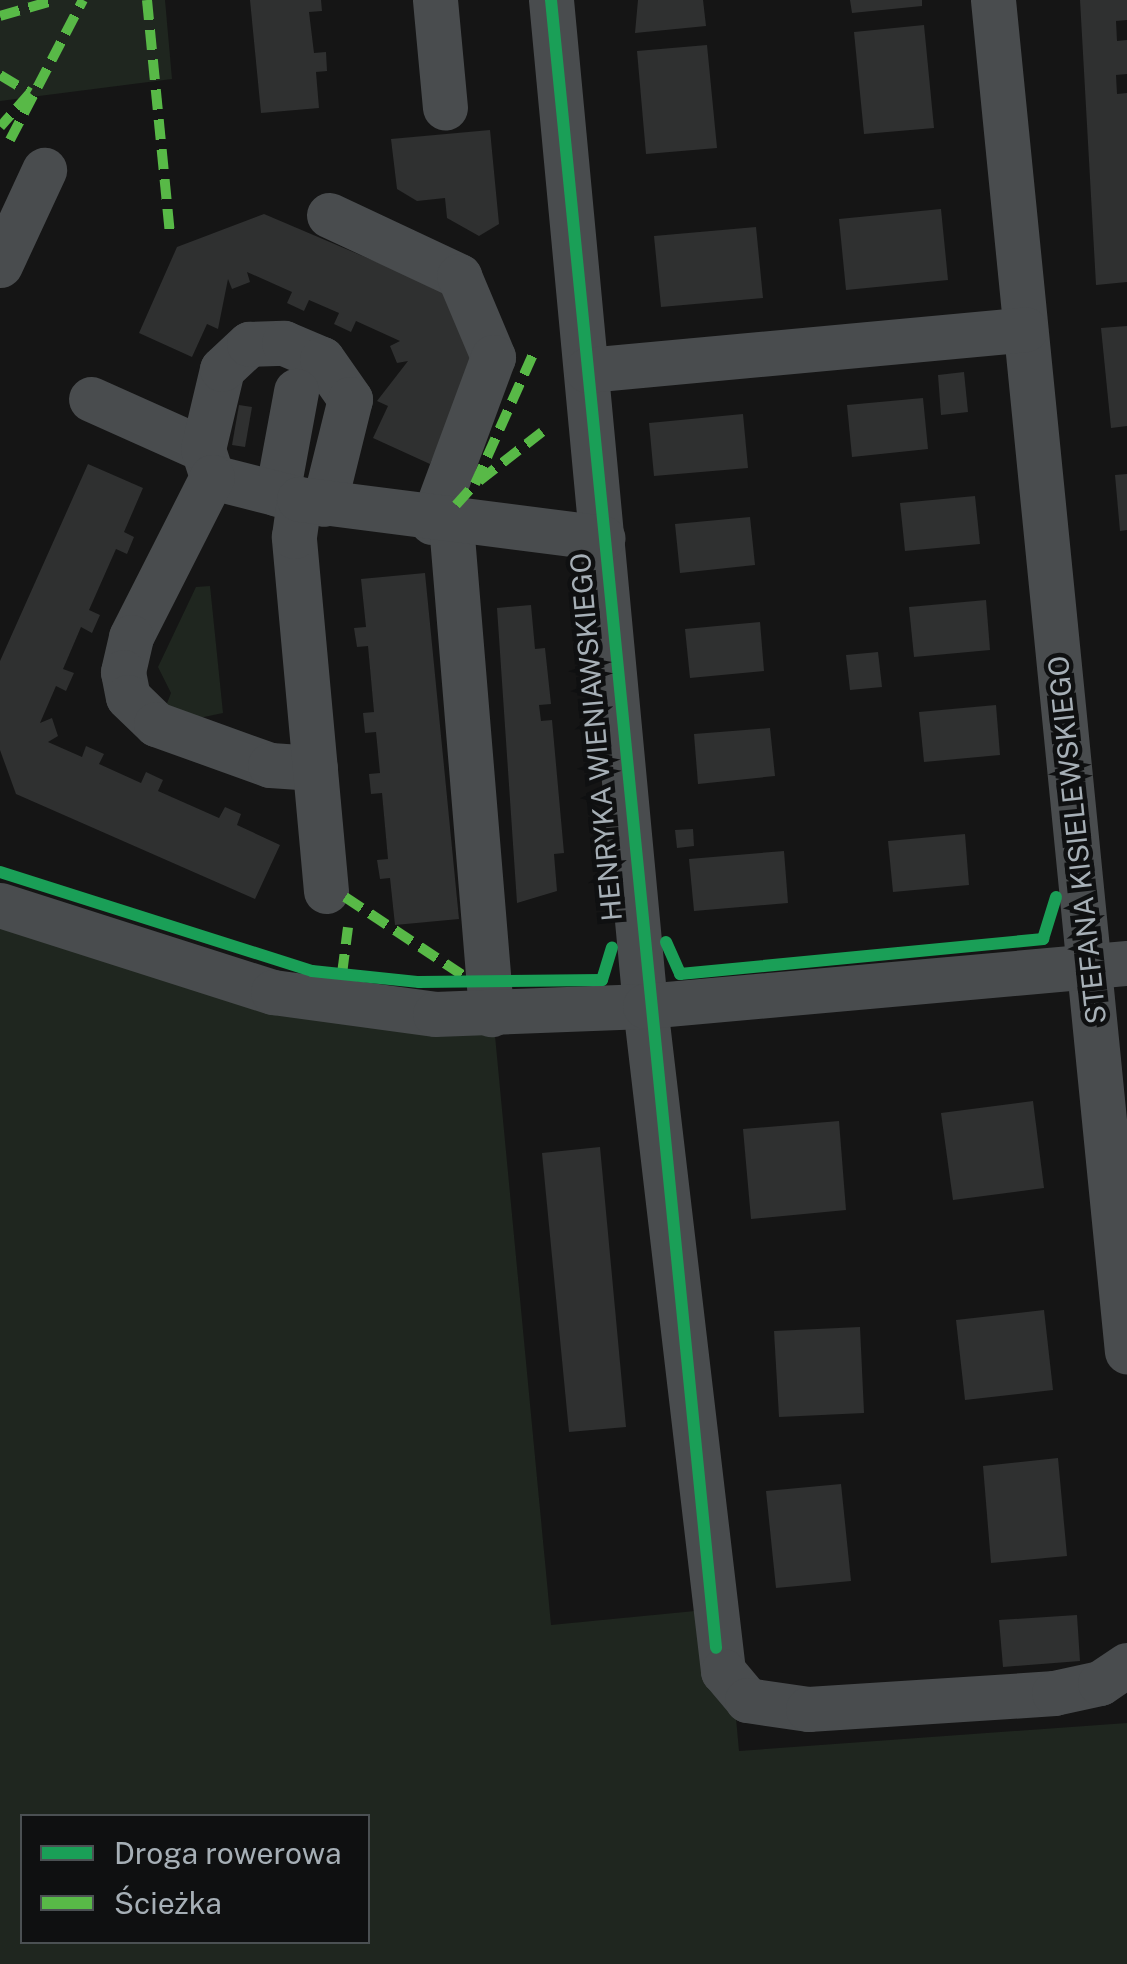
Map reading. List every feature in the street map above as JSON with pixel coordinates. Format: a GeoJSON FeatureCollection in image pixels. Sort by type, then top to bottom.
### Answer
{"type":"FeatureCollection","features":[{"type":"Feature","properties":{"kind":"street"},"geometry":{"type":"LineString","coordinates":[[435,0],[445,108]]}},
{"type":"Feature","properties":{"kind":"street","name":"HENRYKA WIENIAWSKIEGO"},"geometry":{"type":"LineString","coordinates":[[551,0],[646,1006],[716,1648],[736,1690],[782,1708],[1054,1693],[1127,1666]]}},
{"type":"Feature","properties":{"kind":"street","name":"STEFANA KISIELEWSKIEGO"},"geometry":{"type":"LineString","coordinates":[[993,0],[1025,329],[1109,964],[1127,1351]]}},
{"type":"Feature","properties":{"kind":"street"},"geometry":{"type":"LineString","coordinates":[[0,265],[44,170]]}},
{"type":"Feature","properties":{"kind":"street"},"geometry":{"type":"LineString","coordinates":[[329,215],[460,276],[493,357],[441,523],[491,1014]]}},
{"type":"Feature","properties":{"kind":"street"},"geometry":{"type":"LineString","coordinates":[[588,370],[1025,329]]}},
{"type":"Feature","properties":{"kind":"street"},"geometry":{"type":"LineString","coordinates":[[300,499],[350,399],[338,374],[304,350],[259,340],[234,354],[215,384],[207,463],[130,637],[128,697],[156,724],[270,765],[315,768]]}},
{"type":"Feature","properties":{"kind":"street"},"geometry":{"type":"LineString","coordinates":[[296,390],[315,768],[326,891]]}},
{"type":"Feature","properties":{"kind":"street"},"geometry":{"type":"LineString","coordinates":[[91,399],[207,463],[300,499],[441,523],[603,538]]}},
{"type":"Feature","properties":{"kind":"street"},"geometry":{"type":"LineString","coordinates":[[0,905],[322,1003],[491,1014],[646,1006],[1109,964]]}},
{"type":"Feature","properties":{"kind":"shaded area"},"geometry":{"type":"Polygon","coordinates":[[[0,0],[165,0],[172,79],[0,101],[0,0]]]}},
{"type":"Feature","properties":{"kind":"shaded area"},"geometry":{"type":"Polygon","coordinates":[[[210,586],[223,713],[199,718],[166,706],[171,693],[158,667],[196,587],[210,586]]]}},
{"type":"Feature","properties":{"kind":"shaded area"},"geometry":{"type":"Polygon","coordinates":[[[0,921],[410,1028],[495,1036],[551,1625],[726,1608],[739,1751],[1127,1723],[1127,1964],[0,1964],[0,921]]]}},
{"type":"Feature","properties":{"kind":"building"},"geometry":{"type":"Polygon","coordinates":[[[250,0],[321,0],[322,11],[309,12],[314,53],[326,52],[327,71],[316,72],[319,108],[261,113],[250,0]]]}},
{"type":"Feature","properties":{"kind":"building"},"geometry":{"type":"Polygon","coordinates":[[[638,0],[703,0],[706,26],[635,33],[638,0]]]}},
{"type":"Feature","properties":{"kind":"building"},"geometry":{"type":"Polygon","coordinates":[[[850,0],[922,0],[922,6],[852,13],[850,0]]]}},
{"type":"Feature","properties":{"kind":"building"},"geometry":{"type":"Polygon","coordinates":[[[1080,0],[1127,0],[1127,20],[1116,21],[1117,41],[1127,40],[1127,74],[1116,75],[1117,94],[1127,93],[1127,282],[1096,285],[1080,0]]]}},
{"type":"Feature","properties":{"kind":"building"},"geometry":{"type":"Polygon","coordinates":[[[924,25],[934,128],[864,134],[854,32],[924,25]]]}},
{"type":"Feature","properties":{"kind":"building"},"geometry":{"type":"Polygon","coordinates":[[[707,45],[717,148],[646,154],[637,51],[707,45]]]}},
{"type":"Feature","properties":{"kind":"building"},"geometry":{"type":"Polygon","coordinates":[[[490,130],[499,224],[479,236],[447,218],[445,198],[417,201],[397,189],[391,139],[490,130]]]}},
{"type":"Feature","properties":{"kind":"building"},"geometry":{"type":"Polygon","coordinates":[[[941,209],[948,280],[846,290],[839,219],[941,209]]]}},
{"type":"Feature","properties":{"kind":"building"},"geometry":{"type":"Polygon","coordinates":[[[264,214],[452,294],[477,360],[430,464],[373,438],[388,406],[377,401],[408,361],[397,363],[390,346],[400,341],[356,321],[351,332],[334,324],[339,313],[309,300],[304,311],[287,303],[292,292],[247,272],[250,282],[232,289],[228,279],[218,329],[207,324],[192,357],[139,333],[177,247],[264,214]]]}},
{"type":"Feature","properties":{"kind":"building"},"geometry":{"type":"Polygon","coordinates":[[[756,227],[763,298],[661,307],[654,236],[756,227]]]}},
{"type":"Feature","properties":{"kind":"building"},"geometry":{"type":"Polygon","coordinates":[[[1127,326],[1127,426],[1111,428],[1101,328],[1127,326]]]}},
{"type":"Feature","properties":{"kind":"building"},"geometry":{"type":"Polygon","coordinates":[[[964,372],[968,412],[941,415],[938,375],[964,372]]]}},
{"type":"Feature","properties":{"kind":"building"},"geometry":{"type":"Polygon","coordinates":[[[923,398],[928,449],[852,457],[847,405],[923,398]]]}},
{"type":"Feature","properties":{"kind":"building"},"geometry":{"type":"Polygon","coordinates":[[[239,405],[252,407],[245,447],[232,445],[239,405]]]}},
{"type":"Feature","properties":{"kind":"building"},"geometry":{"type":"Polygon","coordinates":[[[743,414],[748,468],[654,476],[649,423],[743,414]]]}},
{"type":"Feature","properties":{"kind":"building"},"geometry":{"type":"Polygon","coordinates":[[[88,464],[143,488],[124,532],[134,537],[127,554],[116,549],[89,610],[100,615],[92,633],[81,627],[63,669],[74,673],[66,691],[56,686],[40,723],[52,718],[58,736],[48,742],[82,757],[86,746],[104,754],[99,764],[141,783],[146,772],[163,780],[158,791],[219,818],[225,807],[241,814],[237,825],[280,845],[255,899],[16,794],[0,750],[0,661],[88,464]]]}},
{"type":"Feature","properties":{"kind":"building"},"geometry":{"type":"Polygon","coordinates":[[[1127,474],[1127,530],[1120,531],[1115,475],[1127,474]]]}},
{"type":"Feature","properties":{"kind":"building"},"geometry":{"type":"Polygon","coordinates":[[[975,496],[980,544],[905,551],[900,503],[975,496]]]}},
{"type":"Feature","properties":{"kind":"building"},"geometry":{"type":"Polygon","coordinates":[[[750,517],[755,565],[680,573],[675,524],[750,517]]]}},
{"type":"Feature","properties":{"kind":"building"},"geometry":{"type":"Polygon","coordinates":[[[425,573],[459,919],[395,925],[390,878],[380,879],[377,860],[388,859],[382,793],[371,794],[369,774],[380,773],[376,732],[365,733],[363,713],[374,712],[368,646],[357,647],[354,628],[366,627],[361,579],[425,573]]]}},
{"type":"Feature","properties":{"kind":"building"},"geometry":{"type":"Polygon","coordinates":[[[986,600],[990,650],[914,657],[909,607],[986,600]]]}},
{"type":"Feature","properties":{"kind":"building"},"geometry":{"type":"Polygon","coordinates":[[[531,605],[535,649],[545,648],[551,704],[539,705],[541,721],[552,720],[564,853],[554,854],[557,891],[517,903],[497,608],[531,605]]]}},
{"type":"Feature","properties":{"kind":"building"},"geometry":{"type":"Polygon","coordinates":[[[760,622],[764,671],[690,678],[685,629],[760,622]]]}},
{"type":"Feature","properties":{"kind":"building"},"geometry":{"type":"Polygon","coordinates":[[[878,652],[882,687],[850,690],[846,655],[878,652]]]}},
{"type":"Feature","properties":{"kind":"building"},"geometry":{"type":"Polygon","coordinates":[[[996,705],[1000,755],[924,762],[919,712],[996,705]]]}},
{"type":"Feature","properties":{"kind":"building"},"geometry":{"type":"Polygon","coordinates":[[[770,728],[775,776],[698,784],[694,734],[770,728]]]}},
{"type":"Feature","properties":{"kind":"building"},"geometry":{"type":"Polygon","coordinates":[[[693,829],[694,846],[677,848],[675,830],[693,829]]]}},
{"type":"Feature","properties":{"kind":"building"},"geometry":{"type":"Polygon","coordinates":[[[965,834],[969,885],[893,892],[888,841],[965,834]]]}},
{"type":"Feature","properties":{"kind":"building"},"geometry":{"type":"Polygon","coordinates":[[[784,851],[788,903],[694,911],[689,859],[784,851]]]}},
{"type":"Feature","properties":{"kind":"building"},"geometry":{"type":"Polygon","coordinates":[[[1033,1101],[1044,1188],[953,1200],[941,1113],[1033,1101]]]}},
{"type":"Feature","properties":{"kind":"building"},"geometry":{"type":"Polygon","coordinates":[[[839,1121],[846,1210],[751,1219],[743,1129],[839,1121]]]}},
{"type":"Feature","properties":{"kind":"building"},"geometry":{"type":"Polygon","coordinates":[[[600,1147],[626,1427],[569,1432],[542,1153],[600,1147]]]}},
{"type":"Feature","properties":{"kind":"building"},"geometry":{"type":"Polygon","coordinates":[[[1044,1310],[1053,1390],[965,1400],[956,1320],[1044,1310]]]}},
{"type":"Feature","properties":{"kind":"building"},"geometry":{"type":"Polygon","coordinates":[[[860,1327],[864,1413],[779,1417],[774,1331],[860,1327]]]}},
{"type":"Feature","properties":{"kind":"building"},"geometry":{"type":"Polygon","coordinates":[[[1058,1458],[1067,1556],[991,1563],[983,1466],[1058,1458]]]}},
{"type":"Feature","properties":{"kind":"building"},"geometry":{"type":"Polygon","coordinates":[[[841,1484],[851,1581],[776,1588],[766,1491],[841,1484]]]}},
{"type":"Feature","properties":{"kind":"building"},"geometry":{"type":"Polygon","coordinates":[[[1077,1615],[1080,1661],[1003,1667],[999,1620],[1077,1615]]]}},
{"type":"Feature","properties":{"kind":"marked path"},"geometry":{"type":"LineString","coordinates":[[0,16],[55,0]]}},
{"type":"Feature","properties":{"kind":"marked path"},"geometry":{"type":"LineString","coordinates":[[10,140],[83,0]]}},
{"type":"Feature","properties":{"kind":"marked path"},"geometry":{"type":"LineString","coordinates":[[147,0],[170,236]]}},
{"type":"Feature","properties":{"kind":"marked path"},"geometry":{"type":"LineString","coordinates":[[0,75],[30,93],[0,127]]}},
{"type":"Feature","properties":{"kind":"marked path"},"geometry":{"type":"LineString","coordinates":[[456,505],[475,484],[534,352]]}},
{"type":"Feature","properties":{"kind":"marked path"},"geometry":{"type":"LineString","coordinates":[[479,481],[542,432]]}},
{"type":"Feature","properties":{"kind":"marked path"},"geometry":{"type":"LineString","coordinates":[[345,897],[470,980]]}},
{"type":"Feature","properties":{"kind":"marked path"},"geometry":{"type":"LineString","coordinates":[[342,974],[348,927]]}},
{"type":"Feature","properties":{"kind":"cycle path"},"geometry":{"type":"LineString","coordinates":[[551,0],[716,1648]]}},
{"type":"Feature","properties":{"kind":"cycle path"},"geometry":{"type":"LineString","coordinates":[[0,872],[312,971],[419,982],[602,980],[612,947]]}},
{"type":"Feature","properties":{"kind":"cycle path"},"geometry":{"type":"LineString","coordinates":[[666,942],[680,974],[1043,939],[1056,897]]}}]}
